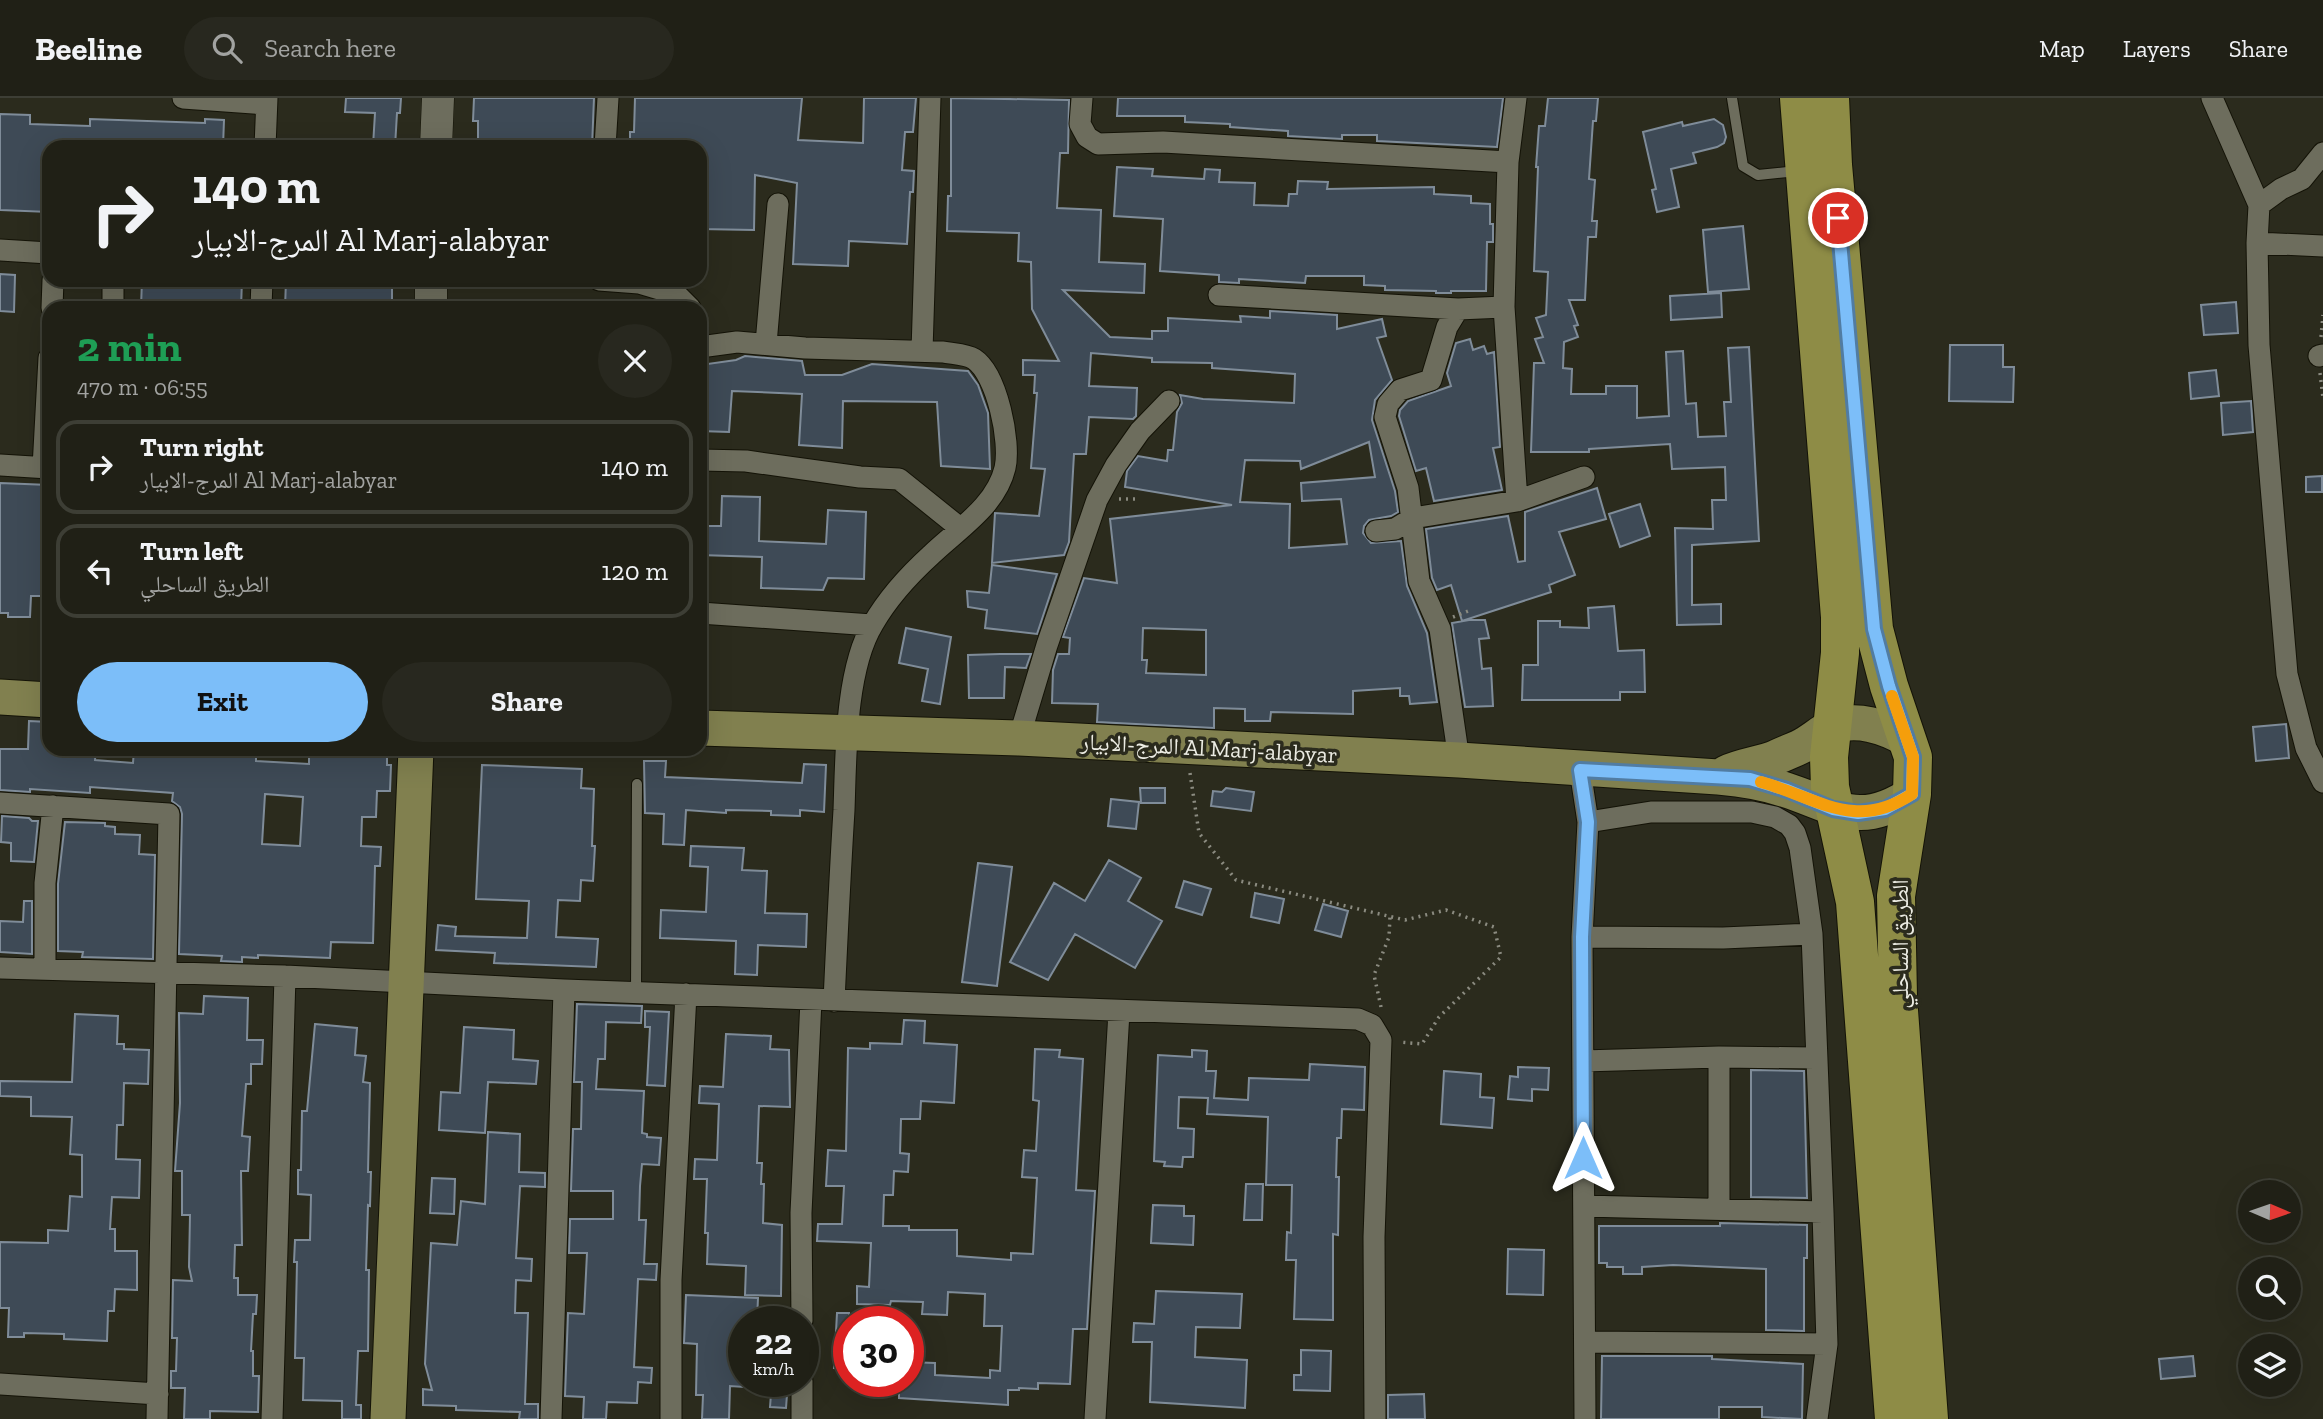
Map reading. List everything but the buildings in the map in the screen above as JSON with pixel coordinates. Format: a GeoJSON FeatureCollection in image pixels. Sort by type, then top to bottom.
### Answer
{"type":"FeatureCollection","features":[{"type":"Feature","properties":{"kind":"highway"},"geometry":{"type":"LineString","coordinates":[[1800,98],[1819,167],[1840,617],[1840,653],[1832,727],[1830,787],[1855,902],[1894,1419]]}},
{"type":"Feature","properties":{"kind":"highway","name":"الطريق الساحلي"},"geometry":{"type":"LineString","coordinates":[[1830,98],[1819,167],[1874,629],[1889,686],[1913,757],[1912,794],[1896,896],[1898,984],[1929,1419]]}},
{"type":"Feature","properties":{"kind":"highway"},"geometry":{"type":"LineString","coordinates":[[1869,1419],[1874,1311],[1881,1245]]}},
{"type":"Feature","properties":{"kind":"main road"},"geometry":{"type":"LineString","coordinates":[[436,140],[438,98]]}},
{"type":"Feature","properties":{"kind":"main road"},"geometry":{"type":"LineString","coordinates":[[0,697],[42,700]]}},
{"type":"Feature","properties":{"kind":"main road","name":"المرج-الابيار Al Marj-alabyar"},"geometry":{"type":"LineString","coordinates":[[1718,777],[1745,765],[1771,760],[1805,745],[1832,727],[1844,724],[1871,725],[1908,740]]}},
{"type":"Feature","properties":{"kind":"main road","name":"المرج-الابيار Al Marj-alabyar"},"geometry":{"type":"LineString","coordinates":[[707,728],[1019,738],[1460,760],[1580,770],[1750,779],[1846,812],[1871,812],[1899,803],[1912,794]]}},
{"type":"Feature","properties":{"kind":"main road"},"geometry":{"type":"LineString","coordinates":[[388,1419],[416,756]]}},
{"type":"Feature","properties":{"kind":"street"},"geometry":{"type":"LineString","coordinates":[[183,98],[266,101],[265,140]]}},
{"type":"Feature","properties":{"kind":"street"},"geometry":{"type":"LineString","coordinates":[[605,140],[608,98]]}},
{"type":"Feature","properties":{"kind":"street"},"geometry":{"type":"LineString","coordinates":[[922,351],[930,98]]}},
{"type":"Feature","properties":{"kind":"street"},"geometry":{"type":"LineString","coordinates":[[1082,98],[1080,124],[1087,137],[1098,144],[1163,142],[1508,162]]}},
{"type":"Feature","properties":{"kind":"street"},"geometry":{"type":"LineString","coordinates":[[1516,98],[1508,162],[1504,307],[1517,501]]}},
{"type":"Feature","properties":{"kind":"street"},"geometry":{"type":"LineString","coordinates":[[2212,98],[2259,205],[2259,345],[2287,674],[2306,748],[2323,782]]}},
{"type":"Feature","properties":{"kind":"street"},"geometry":{"type":"LineString","coordinates":[[2259,205],[2281,189],[2302,179],[2323,153]]}},
{"type":"Feature","properties":{"kind":"street"},"geometry":{"type":"LineString","coordinates":[[766,344],[778,204]]}},
{"type":"Feature","properties":{"kind":"street"},"geometry":{"type":"LineString","coordinates":[[2257,243],[2323,246]]}},
{"type":"Feature","properties":{"kind":"street"},"geometry":{"type":"LineString","coordinates":[[0,250],[42,253]]}},
{"type":"Feature","properties":{"kind":"street"},"geometry":{"type":"LineString","coordinates":[[652,287],[676,294],[683,301]]}},
{"type":"Feature","properties":{"kind":"street"},"geometry":{"type":"LineString","coordinates":[[1219,295],[1458,309],[1504,307]]}},
{"type":"Feature","properties":{"kind":"street"},"geometry":{"type":"LineString","coordinates":[[1458,309],[1447,327],[1432,380],[1400,390],[1388,404],[1385,417],[1408,488],[1419,581],[1440,629],[1460,760]]}},
{"type":"Feature","properties":{"kind":"street"},"geometry":{"type":"LineString","coordinates":[[707,340],[922,351],[965,356],[976,360],[1000,402],[1006,435],[1006,466],[998,486],[985,506],[897,590],[872,625],[855,673],[848,733],[834,1001]]}},
{"type":"Feature","properties":{"kind":"street"},"geometry":{"type":"LineString","coordinates":[[1019,738],[1046,645],[1097,500],[1116,465],[1140,430],[1169,401]]}},
{"type":"Feature","properties":{"kind":"street"},"geometry":{"type":"LineString","coordinates":[[707,460],[746,461],[899,480],[960,528]]}},
{"type":"Feature","properties":{"kind":"street"},"geometry":{"type":"LineString","coordinates":[[0,465],[42,468]]}},
{"type":"Feature","properties":{"kind":"street"},"geometry":{"type":"LineString","coordinates":[[1376,531],[1395,529],[1413,518],[1517,501],[1584,477]]}},
{"type":"Feature","properties":{"kind":"street"},"geometry":{"type":"LineString","coordinates":[[707,613],[872,625]]}},
{"type":"Feature","properties":{"kind":"street"},"geometry":{"type":"LineString","coordinates":[[1580,770],[1588,822],[1582,937],[1585,1419]]}},
{"type":"Feature","properties":{"kind":"street"},"geometry":{"type":"LineString","coordinates":[[0,803],[169,814],[157,1419]]}},
{"type":"Feature","properties":{"kind":"street"},"geometry":{"type":"LineString","coordinates":[[45,969],[45,883],[53,806]]}},
{"type":"Feature","properties":{"kind":"street"},"geometry":{"type":"LineString","coordinates":[[1588,822],[1651,812],[1752,812],[1775,817],[1795,833],[1800,848],[1812,934],[1823,1212],[1826,1344],[1817,1419]]}},
{"type":"Feature","properties":{"kind":"street"},"geometry":{"type":"LineString","coordinates":[[1582,937],[1723,938],[1812,934]]}},
{"type":"Feature","properties":{"kind":"street"},"geometry":{"type":"LineString","coordinates":[[0,968],[285,976],[834,1001],[1358,1019],[1372,1026],[1381,1040],[1374,1237],[1375,1419]]}},
{"type":"Feature","properties":{"kind":"street"},"geometry":{"type":"LineString","coordinates":[[272,1419],[285,976]]}},
{"type":"Feature","properties":{"kind":"street"},"geometry":{"type":"LineString","coordinates":[[551,1419],[564,990]]}},
{"type":"Feature","properties":{"kind":"street"},"geometry":{"type":"LineString","coordinates":[[671,1419],[671,1280],[686,994]]}},
{"type":"Feature","properties":{"kind":"street"},"geometry":{"type":"LineString","coordinates":[[802,1306],[802,1213],[811,1000]]}},
{"type":"Feature","properties":{"kind":"street"},"geometry":{"type":"LineString","coordinates":[[1095,1419],[1119,1012]]}},
{"type":"Feature","properties":{"kind":"street"},"geometry":{"type":"LineString","coordinates":[[1583,1061],[1719,1057],[1815,1058]]}},
{"type":"Feature","properties":{"kind":"street"},"geometry":{"type":"LineString","coordinates":[[1719,1057],[1719,1209]]}},
{"type":"Feature","properties":{"kind":"street"},"geometry":{"type":"LineString","coordinates":[[1584,1206],[1823,1212]]}},
{"type":"Feature","properties":{"kind":"street"},"geometry":{"type":"LineString","coordinates":[[1585,1342],[1826,1344]]}},
{"type":"Feature","properties":{"kind":"street"},"geometry":{"type":"LineString","coordinates":[[0,1384],[158,1394]]}},
{"type":"Feature","properties":{"kind":"street"},"geometry":{"type":"LineString","coordinates":[[802,1397],[802,1419]]}},
{"type":"Feature","properties":{"kind":"lane"},"geometry":{"type":"LineString","coordinates":[[1732,98],[1743,166],[1746,170],[1764,175],[1819,167]]}},
{"type":"Feature","properties":{"kind":"lane"},"geometry":{"type":"LineString","coordinates":[[636,992],[638,784]]}},
{"type":"Feature","properties":{"kind":"path"},"geometry":{"type":"LineString","coordinates":[[1189,747],[1199,833],[1236,880],[1390,916],[1405,920],[1447,910],[1494,928],[1501,957],[1439,1017],[1422,1044],[1381,1040],[1386,1025],[1374,975],[1389,937],[1390,916]]}},
{"type":"Feature","properties":{"kind":"slow traffic"},"geometry":{"type":"LineString","coordinates":[[1761,782],[1846,812],[1871,812],[1899,803],[1912,794],[1913,757],[1892,696]]}},
{"type":"Feature","properties":{"kind":"route"},"geometry":{"type":"LineString","coordinates":[[1583,1158],[1582,937],[1588,822],[1580,770],[1750,779],[1787,790],[1833,809],[1858,813],[1885,809],[1912,794],[1913,757],[1889,686],[1874,629],[1838,218]]}}]}
